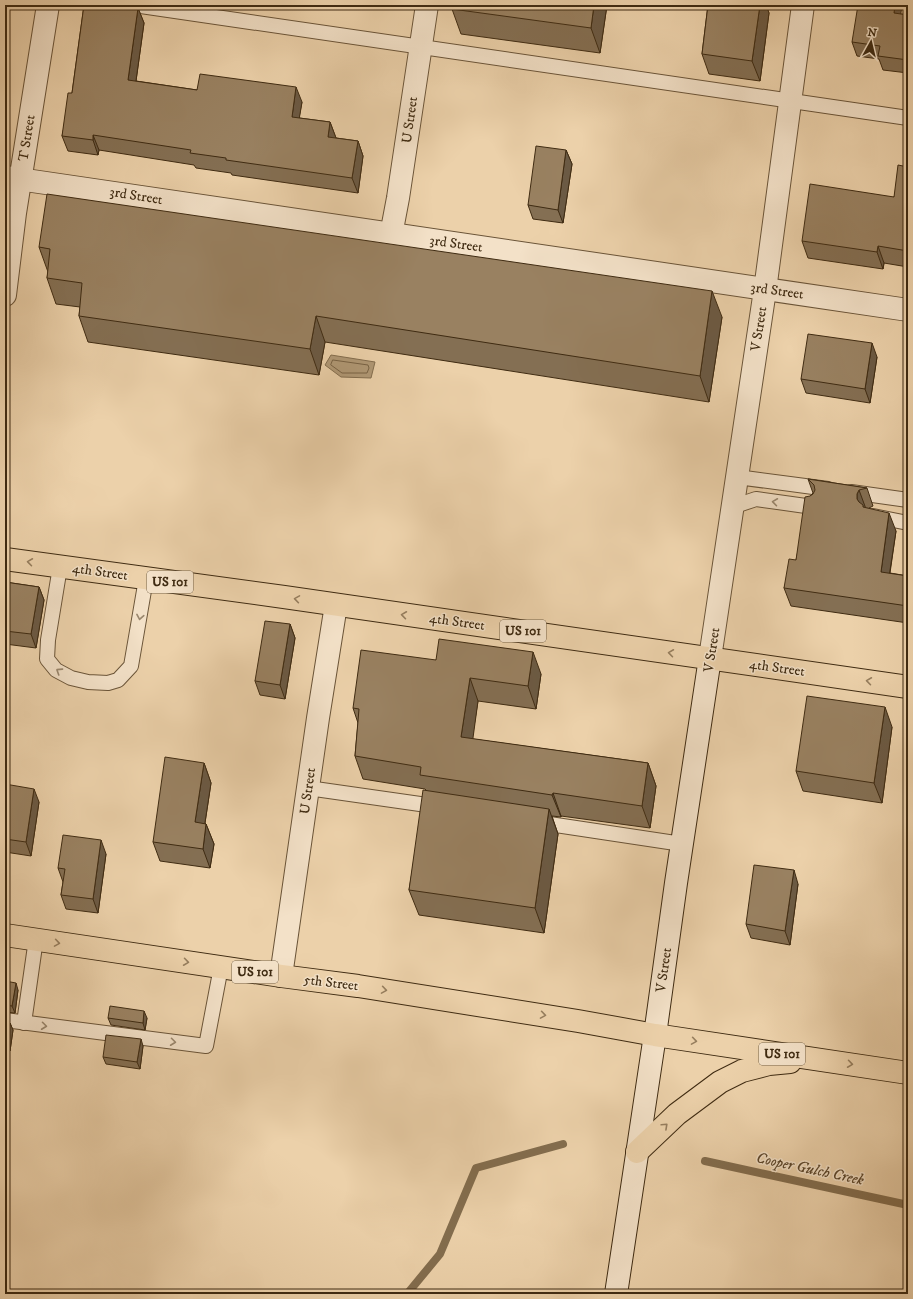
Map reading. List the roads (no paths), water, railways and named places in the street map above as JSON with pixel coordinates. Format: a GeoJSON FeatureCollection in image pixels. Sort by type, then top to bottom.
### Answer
{"type":"FeatureCollection","features":[{"type":"Feature","properties":{"kind":"highway","name":"4th Street"},"geometry":{"type":"LineString","coordinates":[[5,559],[284,597],[908,687]]}},
{"type":"Feature","properties":{"kind":"highway","name":"5th Street"},"geometry":{"type":"LineString","coordinates":[[5,935],[358,986],[655,1035]]}},
{"type":"Feature","properties":{"kind":"highway","name":"US 101"},"geometry":{"type":"LineString","coordinates":[[655,1035],[908,1073]]}},
{"type":"Feature","properties":{"kind":"highway"},"geometry":{"type":"LineString","coordinates":[[637,1152],[677,1114],[720,1082],[742,1071],[769,1064],[820,1060]]}},
{"type":"Feature","properties":{"kind":"street","name":"T Street"},"geometry":{"type":"LineString","coordinates":[[5,295],[13,178],[48,5]]}},
{"type":"Feature","properties":{"kind":"street","name":"U Street"},"geometry":{"type":"LineString","coordinates":[[391,235],[398,198],[426,5]]}},
{"type":"Feature","properties":{"kind":"street","name":"V Street"},"geometry":{"type":"LineString","coordinates":[[616,1294],[737,477],[739,454],[765,290],[803,5]]}},
{"type":"Feature","properties":{"kind":"street","name":"3rd Street"},"geometry":{"type":"LineString","coordinates":[[13,178],[391,235],[908,310]]}},
{"type":"Feature","properties":{"kind":"street","name":"U Street"},"geometry":{"type":"LineString","coordinates":[[282,976],[308,788],[336,605]]}},
{"type":"Feature","properties":{"kind":"lane"},"geometry":{"type":"LineString","coordinates":[[134,5],[908,118]]}},
{"type":"Feature","properties":{"kind":"lane"},"geometry":{"type":"LineString","coordinates":[[737,477],[908,500]]}},
{"type":"Feature","properties":{"kind":"lane"},"geometry":{"type":"LineString","coordinates":[[732,507],[756,499],[813,507]]}},
{"type":"Feature","properties":{"kind":"lane"},"geometry":{"type":"LineString","coordinates":[[872,515],[908,523]]}},
{"type":"Feature","properties":{"kind":"lane"},"geometry":{"type":"LineString","coordinates":[[60,567],[48,640],[47,659],[56,670],[71,678],[88,682],[108,683],[118,680],[131,666],[146,579]]}},
{"type":"Feature","properties":{"kind":"lane"},"geometry":{"type":"LineString","coordinates":[[308,788],[454,810]]}},
{"type":"Feature","properties":{"kind":"lane"},"geometry":{"type":"LineString","coordinates":[[524,820],[682,844]]}},
{"type":"Feature","properties":{"kind":"lane"},"geometry":{"type":"LineString","coordinates":[[24,1023],[36,940]]}},
{"type":"Feature","properties":{"kind":"lane"},"geometry":{"type":"LineString","coordinates":[[5,1020],[206,1046],[222,967]]}},
{"type":"Feature","properties":{"kind":"water"},"geometry":{"type":"Polygon","coordinates":[[[331,355],[375,362],[371,378],[341,377],[325,365],[331,355]]]}},
{"type":"Feature","properties":{"kind":"waterway","name":"Cooper Gulch Creek"},"geometry":{"type":"LineString","coordinates":[[407,1294],[440,1254],[476,1168],[563,1144]]}},
{"type":"Feature","properties":{"kind":"waterway","name":"Cooper Gulch Creek"},"geometry":{"type":"LineString","coordinates":[[705,1161],[908,1205]]}}]}
